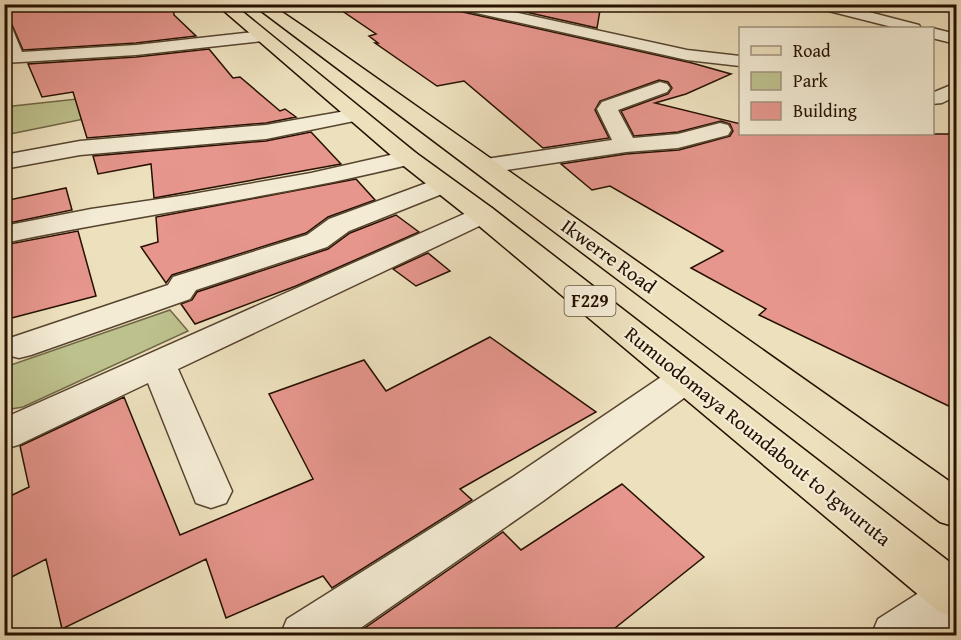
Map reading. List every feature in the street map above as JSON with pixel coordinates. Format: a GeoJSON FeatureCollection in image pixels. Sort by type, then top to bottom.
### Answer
{"type":"FeatureCollection","features":[{"type":"Feature","properties":{"kind":"main road","name":"Rumuodomaya Roundabout to Igwuruta"},"geometry":{"type":"LineString","coordinates":[[223,4],[408,158],[482,214],[956,596]]}},
{"type":"Feature","properties":{"kind":"main road","name":"Ikwerre Road"},"geometry":{"type":"LineString","coordinates":[[259,4],[486,166],[957,509]]}},
{"type":"Feature","properties":{"kind":"street"},"geometry":{"type":"LineString","coordinates":[[454,4],[687,55],[739,61]]}},
{"type":"Feature","properties":{"kind":"street"},"geometry":{"type":"LineString","coordinates":[[818,4],[910,27]]}},
{"type":"Feature","properties":{"kind":"street"},"geometry":{"type":"LineString","coordinates":[[4,28],[10,58],[136,50],[262,36]]}},
{"type":"Feature","properties":{"kind":"street"},"geometry":{"type":"LineString","coordinates":[[934,33],[956,39]]}},
{"type":"Feature","properties":{"kind":"street"},"geometry":{"type":"LineString","coordinates":[[626,145],[607,109],[609,106],[660,88]]}},
{"type":"Feature","properties":{"kind":"street"},"geometry":{"type":"LineString","coordinates":[[934,99],[957,88]]}},
{"type":"Feature","properties":{"kind":"street"},"geometry":{"type":"LineString","coordinates":[[934,99],[957,103]]}},
{"type":"Feature","properties":{"kind":"street"},"geometry":{"type":"LineString","coordinates":[[4,162],[80,148],[266,132],[357,115]]}},
{"type":"Feature","properties":{"kind":"street"},"geometry":{"type":"LineString","coordinates":[[486,166],[626,145],[678,141],[720,130]]}},
{"type":"Feature","properties":{"kind":"street"},"geometry":{"type":"LineString","coordinates":[[4,235],[91,217],[266,189],[408,158]]}},
{"type":"Feature","properties":{"kind":"street"},"geometry":{"type":"LineString","coordinates":[[19,347],[179,292],[184,284],[317,242],[339,225],[443,185]]}},
{"type":"Feature","properties":{"kind":"street"},"geometry":{"type":"LineString","coordinates":[[4,435],[482,214]]}},
{"type":"Feature","properties":{"kind":"street"},"geometry":{"type":"LineString","coordinates":[[158,363],[211,491]]}},
{"type":"Feature","properties":{"kind":"street"},"geometry":{"type":"LineString","coordinates":[[305,636],[528,489],[686,378]]}},
{"type":"Feature","properties":{"kind":"street"},"geometry":{"type":"LineString","coordinates":[[896,636],[956,596]]}},
{"type":"Feature","properties":{"kind":"green space"},"geometry":{"type":"Polygon","coordinates":[[[77,99],[89,118],[5,135],[4,107],[77,99]]]}},
{"type":"Feature","properties":{"kind":"green space"},"geometry":{"type":"Polygon","coordinates":[[[170,310],[188,331],[23,407],[5,410],[5,367],[170,310]]]}},
{"type":"Feature","properties":{"kind":"building"},"geometry":{"type":"Polygon","coordinates":[[[7,4],[173,4],[174,15],[196,36],[136,43],[23,50],[6,11],[10,10],[7,4]]]}},
{"type":"Feature","properties":{"kind":"building"},"geometry":{"type":"Polygon","coordinates":[[[332,4],[445,4],[454,10],[692,63],[731,74],[686,94],[655,103],[739,124],[739,135],[957,134],[957,410],[759,315],[766,309],[691,268],[723,251],[610,186],[592,190],[561,164],[626,154],[679,150],[730,136],[733,131],[730,124],[721,121],[678,132],[634,136],[621,111],[668,94],[672,88],[668,82],[659,80],[600,101],[595,110],[609,138],[543,148],[464,81],[437,86],[375,43],[378,43],[369,36],[376,34],[332,4]]]}},
{"type":"Feature","properties":{"kind":"building"},"geometry":{"type":"Polygon","coordinates":[[[490,4],[601,4],[597,28],[490,4]]]}},
{"type":"Feature","properties":{"kind":"building"},"geometry":{"type":"Polygon","coordinates":[[[209,49],[233,78],[240,77],[280,111],[285,109],[296,117],[266,123],[87,138],[73,92],[42,97],[28,64],[136,57],[209,49]]]}},
{"type":"Feature","properties":{"kind":"building"},"geometry":{"type":"Polygon","coordinates":[[[311,132],[341,164],[154,198],[151,164],[98,174],[93,156],[266,141],[311,132]]]}},
{"type":"Feature","properties":{"kind":"building"},"geometry":{"type":"Polygon","coordinates":[[[356,179],[375,200],[328,217],[306,233],[172,275],[166,283],[141,247],[158,242],[156,217],[356,179]]]}},
{"type":"Feature","properties":{"kind":"building"},"geometry":{"type":"Polygon","coordinates":[[[66,188],[72,210],[4,224],[4,201],[66,188]]]}},
{"type":"Feature","properties":{"kind":"building"},"geometry":{"type":"Polygon","coordinates":[[[396,215],[419,232],[296,286],[195,324],[181,304],[192,300],[197,292],[328,249],[350,233],[396,215]]]}},
{"type":"Feature","properties":{"kind":"building"},"geometry":{"type":"Polygon","coordinates":[[[78,231],[96,296],[4,320],[4,245],[78,231]]]}},
{"type":"Feature","properties":{"kind":"building"},"geometry":{"type":"Polygon","coordinates":[[[428,253],[450,271],[416,286],[393,269],[428,253]]]}},
{"type":"Feature","properties":{"kind":"building"},"geometry":{"type":"Polygon","coordinates":[[[490,337],[596,412],[460,489],[472,500],[332,588],[323,576],[226,618],[206,559],[62,629],[46,559],[4,581],[4,499],[29,487],[20,446],[124,397],[180,535],[313,479],[269,394],[364,360],[386,391],[490,337]]]}},
{"type":"Feature","properties":{"kind":"building"},"geometry":{"type":"Polygon","coordinates":[[[622,484],[704,557],[605,636],[366,636],[362,630],[503,532],[521,550],[622,484]]]}}]}
